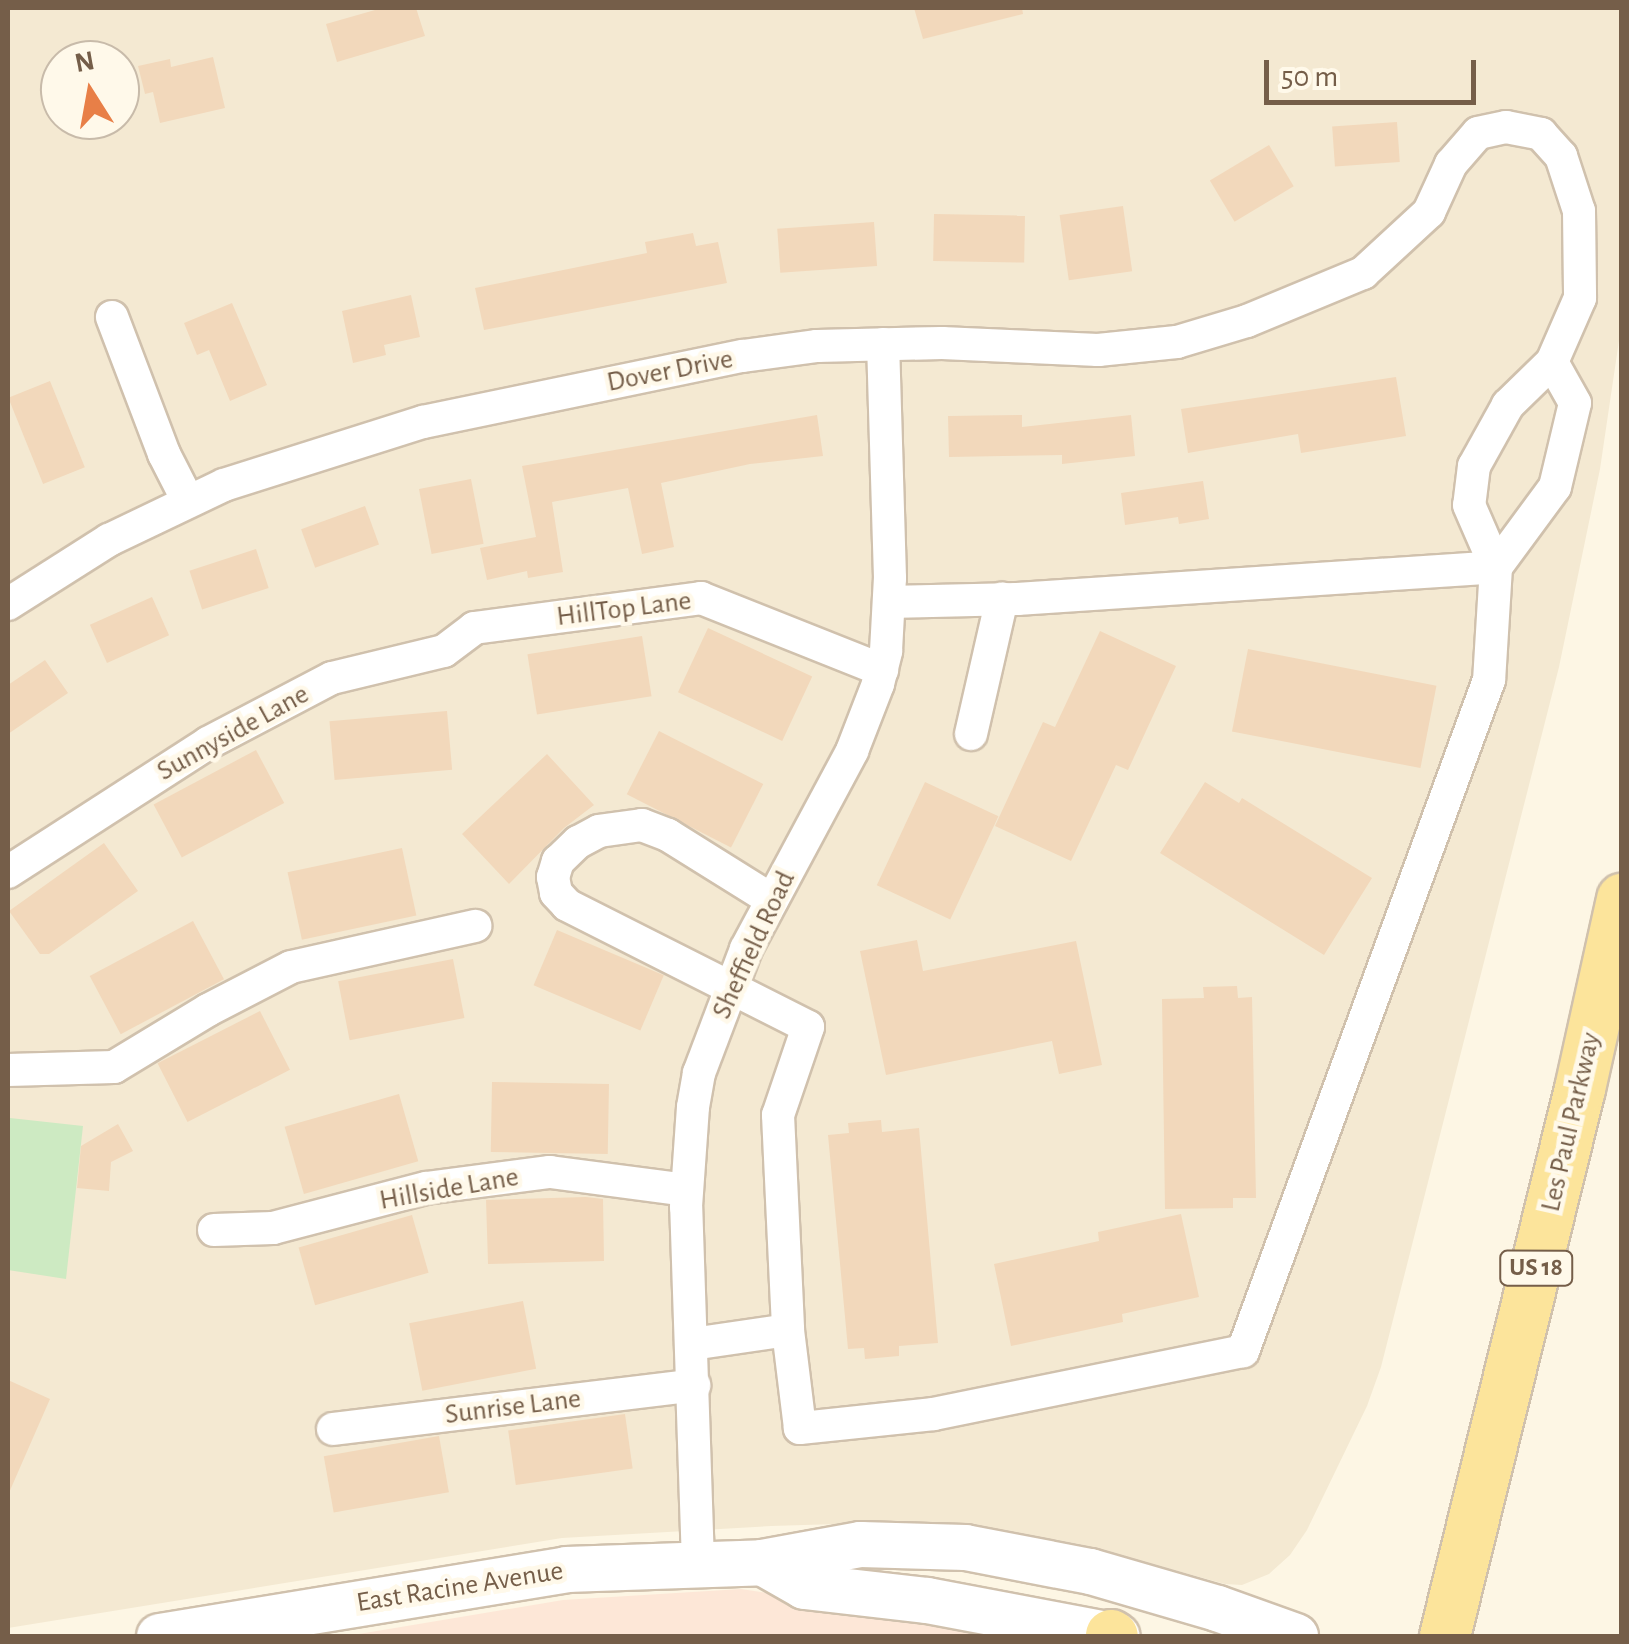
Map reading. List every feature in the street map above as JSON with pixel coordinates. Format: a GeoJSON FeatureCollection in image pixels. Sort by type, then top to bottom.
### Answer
{"type":"FeatureCollection","features":[{"type":"Feature","properties":{"kind":"main road","name":"Les Paul Parkway"},"geometry":{"type":"LineString","coordinates":[[1445,1636],[1622,899]]}},
{"type":"Feature","properties":{"kind":"main road","name":"East Racine Avenue"},"geometry":{"type":"LineString","coordinates":[[168,1636],[566,1569],[762,1562],[860,1544],[965,1547],[1090,1571],[1296,1636]]}},
{"type":"Feature","properties":{"kind":"main road"},"geometry":{"type":"LineString","coordinates":[[762,1562],[804,1586],[927,1600],[1114,1636]]}},
{"type":"Feature","properties":{"kind":"main road"},"geometry":{"type":"LineString","coordinates":[[1462,1570],[1472,1636]]}},
{"type":"Feature","properties":{"kind":"street","name":"Dover Drive"},"geometry":{"type":"LineString","coordinates":[[8,604],[108,540],[224,485],[422,422],[742,356],[883,344],[1098,350],[1178,342],[1247,322],[1363,273],[1429,212],[1450,164],[1478,133],[1506,126],[1541,134],[1561,156],[1579,210],[1580,298],[1552,362]]}},
{"type":"Feature","properties":{"kind":"street"},"geometry":{"type":"LineString","coordinates":[[112,317],[164,454],[188,501]]}},
{"type":"Feature","properties":{"kind":"street","name":"Sheffield Road"},"geometry":{"type":"LineString","coordinates":[[698,1564],[686,1190],[699,1073],[730,985],[852,752],[882,670],[889,602],[890,465],[883,344]]}},
{"type":"Feature","properties":{"kind":"street"},"geometry":{"type":"LineString","coordinates":[[772,900],[668,835],[642,824],[598,830],[558,860],[553,876],[556,893],[567,905],[808,1026],[778,1114],[788,1330],[800,1428],[934,1414],[1243,1351],[1489,680],[1496,567],[1470,505],[1474,466],[1508,404],[1552,362],[1574,403],[1556,487],[1496,567],[1002,600],[889,602]]}},
{"type":"Feature","properties":{"kind":"street","name":"HillTop Lane"},"geometry":{"type":"LineString","coordinates":[[474,628],[700,598],[882,670]]}},
{"type":"Feature","properties":{"kind":"street"},"geometry":{"type":"LineString","coordinates":[[971,734],[1002,600]]}},
{"type":"Feature","properties":{"kind":"street","name":"Sunnyside Lane"},"geometry":{"type":"LineString","coordinates":[[8,872],[224,734],[332,678],[444,651],[474,628]]}},
{"type":"Feature","properties":{"kind":"street"},"geometry":{"type":"LineString","coordinates":[[8,1070],[114,1067],[208,1010],[291,967],[475,926]]}},
{"type":"Feature","properties":{"kind":"street","name":"Hillside Lane"},"geometry":{"type":"LineString","coordinates":[[214,1230],[272,1228],[426,1188],[550,1172],[686,1190]]}},
{"type":"Feature","properties":{"kind":"street"},"geometry":{"type":"LineString","coordinates":[[692,1344],[788,1330]]}},
{"type":"Feature","properties":{"kind":"street","name":"Sunrise Lane"},"geometry":{"type":"LineString","coordinates":[[333,1429],[694,1385]]}},
{"type":"Feature","properties":{"kind":"shaded area"},"geometry":{"type":"Polygon","coordinates":[[[8,8],[1621,8],[1621,327],[1600,469],[1559,667],[1381,1367],[1367,1406],[1307,1530],[1290,1555],[1269,1574],[1242,1585],[1225,1584],[1079,1544],[982,1527],[904,1522],[562,1538],[8,1628],[8,8]]]}},
{"type":"Feature","properties":{"kind":"shaded area"},"geometry":{"type":"Polygon","coordinates":[[[741,1589],[1048,1636],[353,1635],[563,1600],[741,1589]]]}},
{"type":"Feature","properties":{"kind":"green space"},"geometry":{"type":"Polygon","coordinates":[[[10,1118],[83,1126],[66,1279],[8,1270],[10,1118]]]}},
{"type":"Feature","properties":{"kind":"building"},"geometry":{"type":"Polygon","coordinates":[[[382,8],[416,8],[425,36],[337,62],[326,24],[382,8]]]}},
{"type":"Feature","properties":{"kind":"building"},"geometry":{"type":"Polygon","coordinates":[[[914,8],[1022,8],[1023,14],[923,39],[914,8]]]}},
{"type":"Feature","properties":{"kind":"building"},"geometry":{"type":"Polygon","coordinates":[[[213,57],[225,108],[160,123],[153,92],[145,94],[140,66],[170,59],[171,67],[213,57]]]}},
{"type":"Feature","properties":{"kind":"building"},"geometry":{"type":"Polygon","coordinates":[[[1397,122],[1400,162],[1335,166],[1332,127],[1397,122]]]}},
{"type":"Feature","properties":{"kind":"building"},"geometry":{"type":"Polygon","coordinates":[[[1269,145],[1294,186],[1235,222],[1210,181],[1269,145]]]}},
{"type":"Feature","properties":{"kind":"building"},"geometry":{"type":"Polygon","coordinates":[[[1123,206],[1132,271],[1069,280],[1060,215],[1123,206]]]}},
{"type":"Feature","properties":{"kind":"building"},"geometry":{"type":"Polygon","coordinates":[[[934,214],[1025,216],[1024,263],[933,261],[934,214]]]}},
{"type":"Feature","properties":{"kind":"building"},"geometry":{"type":"Polygon","coordinates":[[[874,222],[877,266],[780,273],[777,229],[874,222]]]}},
{"type":"Feature","properties":{"kind":"building"},"geometry":{"type":"Polygon","coordinates":[[[693,233],[696,246],[718,242],[727,283],[484,330],[475,288],[647,253],[645,242],[693,233]]]}},
{"type":"Feature","properties":{"kind":"building"},"geometry":{"type":"Polygon","coordinates":[[[411,295],[420,337],[384,345],[386,355],[353,363],[342,311],[411,295]]]}},
{"type":"Feature","properties":{"kind":"building"},"geometry":{"type":"Polygon","coordinates":[[[232,303],[267,385],[230,401],[209,350],[197,355],[184,323],[232,303]]]}},
{"type":"Feature","properties":{"kind":"building"},"geometry":{"type":"Polygon","coordinates":[[[1396,377],[1406,436],[1301,453],[1298,434],[1188,453],[1181,409],[1396,377]]]}},
{"type":"Feature","properties":{"kind":"building"},"geometry":{"type":"Polygon","coordinates":[[[50,381],[85,467],[43,484],[8,398],[50,381]]]}},
{"type":"Feature","properties":{"kind":"building"},"geometry":{"type":"Polygon","coordinates":[[[817,415],[823,456],[750,464],[661,483],[674,547],[642,554],[628,488],[552,502],[563,572],[528,578],[527,571],[487,580],[480,548],[536,537],[522,466],[817,415]]]}},
{"type":"Feature","properties":{"kind":"building"},"geometry":{"type":"Polygon","coordinates":[[[1022,415],[1022,427],[1131,415],[1135,456],[1062,464],[1062,455],[949,457],[948,416],[1022,415]]]}},
{"type":"Feature","properties":{"kind":"building"},"geometry":{"type":"Polygon","coordinates":[[[471,479],[484,544],[432,554],[419,489],[471,479]]]}},
{"type":"Feature","properties":{"kind":"building"},"geometry":{"type":"Polygon","coordinates":[[[1203,481],[1209,519],[1179,524],[1178,517],[1125,525],[1121,493],[1203,481]]]}},
{"type":"Feature","properties":{"kind":"building"},"geometry":{"type":"Polygon","coordinates":[[[365,506],[379,545],[315,568],[301,529],[365,506]]]}},
{"type":"Feature","properties":{"kind":"building"},"geometry":{"type":"Polygon","coordinates":[[[256,549],[269,588],[202,610],[189,571],[256,549]]]}},
{"type":"Feature","properties":{"kind":"building"},"geometry":{"type":"Polygon","coordinates":[[[152,597],[169,635],[107,663],[90,625],[152,597]]]}},
{"type":"Feature","properties":{"kind":"building"},"geometry":{"type":"Polygon","coordinates":[[[708,628],[812,677],[782,741],[678,692],[708,628]]]}},
{"type":"Feature","properties":{"kind":"building"},"geometry":{"type":"Polygon","coordinates":[[[1100,631],[1176,666],[1128,770],[1116,765],[1071,861],[995,826],[1043,722],[1055,727],[1100,631]]]}},
{"type":"Feature","properties":{"kind":"building"},"geometry":{"type":"Polygon","coordinates":[[[642,636],[652,696],[537,714],[527,654],[642,636]]]}},
{"type":"Feature","properties":{"kind":"building"},"geometry":{"type":"Polygon","coordinates":[[[1248,649],[1436,686],[1420,768],[1232,731],[1248,649]]]}},
{"type":"Feature","properties":{"kind":"building"},"geometry":{"type":"Polygon","coordinates":[[[45,660],[68,693],[8,734],[8,685],[45,660]]]}},
{"type":"Feature","properties":{"kind":"building"},"geometry":{"type":"Polygon","coordinates":[[[447,711],[452,770],[335,780],[329,721],[447,711]]]}},
{"type":"Feature","properties":{"kind":"building"},"geometry":{"type":"Polygon","coordinates":[[[659,731],[763,784],[731,847],[627,794],[659,731]]]}},
{"type":"Feature","properties":{"kind":"building"},"geometry":{"type":"Polygon","coordinates":[[[256,750],[284,803],[182,857],[154,804],[256,750]]]}},
{"type":"Feature","properties":{"kind":"building"},"geometry":{"type":"Polygon","coordinates":[[[547,754],[594,805],[564,828],[509,884],[462,834],[547,754]]]}},
{"type":"Feature","properties":{"kind":"building"},"geometry":{"type":"Polygon","coordinates":[[[925,782],[998,816],[950,920],[877,885],[925,782]]]}},
{"type":"Feature","properties":{"kind":"building"},"geometry":{"type":"Polygon","coordinates":[[[1205,782],[1239,803],[1242,798],[1372,878],[1324,955],[1160,853],[1205,782]]]}},
{"type":"Feature","properties":{"kind":"building"},"geometry":{"type":"Polygon","coordinates":[[[104,843],[138,891],[49,954],[40,954],[9,911],[104,843]]]}},
{"type":"Feature","properties":{"kind":"building"},"geometry":{"type":"Polygon","coordinates":[[[402,848],[416,915],[302,940],[288,872],[402,848]]]}},
{"type":"Feature","properties":{"kind":"building"},"geometry":{"type":"Polygon","coordinates":[[[193,921],[224,979],[121,1034],[90,976],[193,921]]]}},
{"type":"Feature","properties":{"kind":"building"},"geometry":{"type":"Polygon","coordinates":[[[557,930],[664,975],[640,1031],[534,985],[557,930]]]}},
{"type":"Feature","properties":{"kind":"building"},"geometry":{"type":"Polygon","coordinates":[[[917,940],[923,971],[1076,941],[1102,1065],[1059,1074],[1052,1041],[886,1075],[860,951],[917,940]]]}},
{"type":"Feature","properties":{"kind":"building"},"geometry":{"type":"Polygon","coordinates":[[[453,959],[464,1018],[350,1040],[338,981],[453,959]]]}},
{"type":"Feature","properties":{"kind":"building"},"geometry":{"type":"Polygon","coordinates":[[[1237,986],[1238,998],[1252,997],[1256,1198],[1233,1198],[1233,1208],[1165,1209],[1162,999],[1204,998],[1203,987],[1237,986]]]}},
{"type":"Feature","properties":{"kind":"building"},"geometry":{"type":"Polygon","coordinates":[[[260,1011],[290,1070],[187,1122],[158,1063],[260,1011]]]}},
{"type":"Feature","properties":{"kind":"building"},"geometry":{"type":"Polygon","coordinates":[[[492,1082],[609,1084],[608,1154],[491,1152],[492,1082]]]}},
{"type":"Feature","properties":{"kind":"building"},"geometry":{"type":"Polygon","coordinates":[[[399,1094],[418,1161],[304,1194],[285,1127],[399,1094]]]}},
{"type":"Feature","properties":{"kind":"building"},"geometry":{"type":"Polygon","coordinates":[[[881,1120],[882,1132],[919,1128],[938,1343],[899,1346],[899,1356],[865,1359],[864,1348],[848,1349],[828,1135],[849,1133],[848,1123],[881,1120]]]}},
{"type":"Feature","properties":{"kind":"building"},"geometry":{"type":"Polygon","coordinates":[[[118,1124],[133,1151],[111,1162],[109,1191],[77,1188],[81,1146],[118,1124]]]}},
{"type":"Feature","properties":{"kind":"building"},"geometry":{"type":"Polygon","coordinates":[[[603,1199],[604,1261],[488,1264],[486,1200],[603,1199]]]}},
{"type":"Feature","properties":{"kind":"building"},"geometry":{"type":"Polygon","coordinates":[[[1181,1214],[1199,1297],[1122,1314],[1123,1322],[1011,1346],[994,1264],[1099,1241],[1098,1232],[1181,1214]]]}},
{"type":"Feature","properties":{"kind":"building"},"geometry":{"type":"Polygon","coordinates":[[[412,1215],[429,1273],[315,1305],[299,1248],[412,1215]]]}},
{"type":"Feature","properties":{"kind":"building"},"geometry":{"type":"Polygon","coordinates":[[[523,1301],[536,1369],[422,1391],[409,1323],[523,1301]]]}},
{"type":"Feature","properties":{"kind":"building"},"geometry":{"type":"Polygon","coordinates":[[[8,1380],[50,1399],[8,1495],[8,1380]]]}},
{"type":"Feature","properties":{"kind":"building"},"geometry":{"type":"Polygon","coordinates":[[[625,1414],[633,1468],[516,1485],[508,1430],[625,1414]]]}},
{"type":"Feature","properties":{"kind":"building"},"geometry":{"type":"Polygon","coordinates":[[[439,1436],[449,1492],[334,1512],[324,1456],[439,1436]]]}}]}
